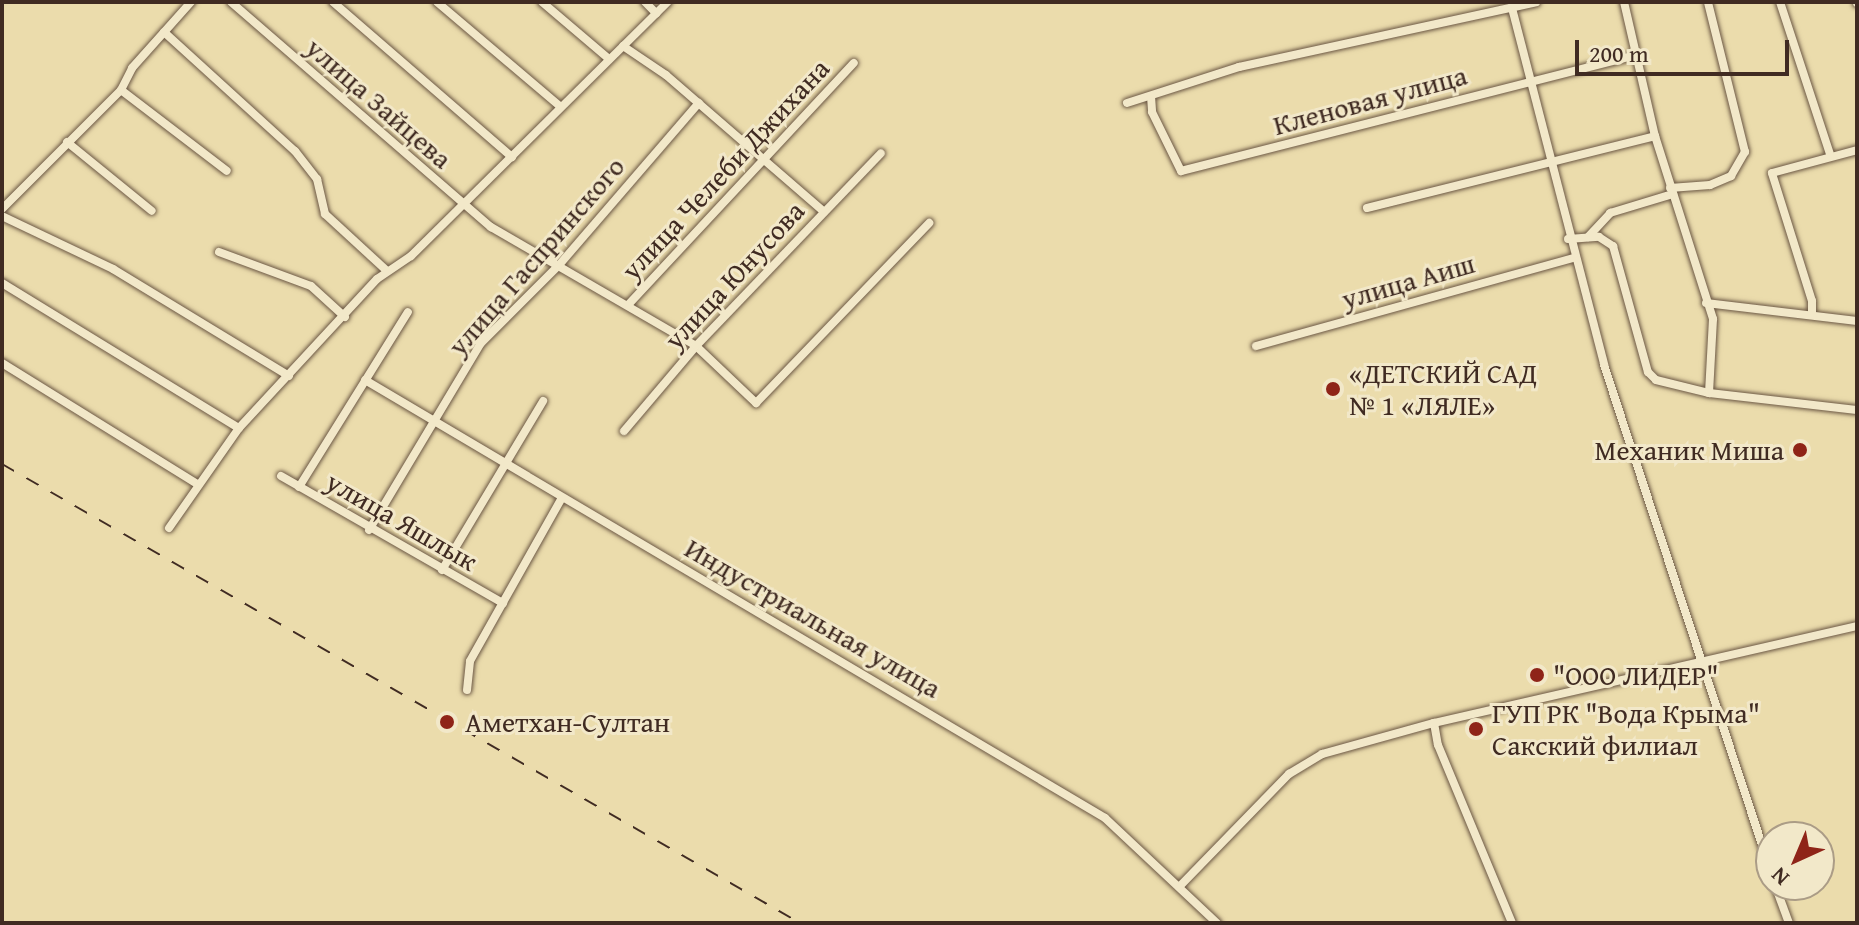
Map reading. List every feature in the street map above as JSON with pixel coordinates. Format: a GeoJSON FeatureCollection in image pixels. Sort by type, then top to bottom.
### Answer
{"type":"FeatureCollection","features":[{"type":"Feature","properties":{"kind":"street"},"geometry":{"type":"LineString","coordinates":[[2,209],[121,90],[132,68],[191,2]]}},
{"type":"Feature","properties":{"kind":"street","name":"улица Зайцева"},"geometry":{"type":"LineString","coordinates":[[231,2],[463,205],[503,236],[559,265],[696,346],[756,403],[929,223]]}},
{"type":"Feature","properties":{"kind":"street"},"geometry":{"type":"LineString","coordinates":[[333,2],[512,157]]}},
{"type":"Feature","properties":{"kind":"street"},"geometry":{"type":"LineString","coordinates":[[437,2],[561,107]]}},
{"type":"Feature","properties":{"kind":"street"},"geometry":{"type":"LineString","coordinates":[[542,2],[609,59]]}},
{"type":"Feature","properties":{"kind":"street"},"geometry":{"type":"LineString","coordinates":[[645,2],[656,13]]}},
{"type":"Feature","properties":{"kind":"street"},"geometry":{"type":"LineString","coordinates":[[169,528],[239,428],[387,271],[411,256],[668,2]]}},
{"type":"Feature","properties":{"kind":"street"},"geometry":{"type":"LineString","coordinates":[[1127,103],[1239,67],[1536,2]]}},
{"type":"Feature","properties":{"kind":"street"},"geometry":{"type":"LineString","coordinates":[[1624,2],[1655,136],[1713,319],[1709,393]]}},
{"type":"Feature","properties":{"kind":"street"},"geometry":{"type":"LineString","coordinates":[[1588,237],[1610,213],[1672,191],[1710,185],[1731,176],[1745,152],[1708,2]]}},
{"type":"Feature","properties":{"kind":"street"},"geometry":{"type":"LineString","coordinates":[[1780,2],[1830,154]]}},
{"type":"Feature","properties":{"kind":"street"},"geometry":{"type":"LineString","coordinates":[[1515,5],[1530,82],[1573,258],[1700,662],[1755,825]]}},
{"type":"Feature","properties":{"kind":"street"},"geometry":{"type":"LineString","coordinates":[[164,32],[295,151],[317,179],[325,214],[387,271]]}},
{"type":"Feature","properties":{"kind":"street"},"geometry":{"type":"LineString","coordinates":[[623,46],[699,103],[824,212]]}},
{"type":"Feature","properties":{"kind":"street","name":"Кленовая улица"},"geometry":{"type":"LineString","coordinates":[[1151,96],[1152,112],[1181,171],[1635,55]]}},
{"type":"Feature","properties":{"kind":"street","name":"улица Челеби Джихана"},"geometry":{"type":"LineString","coordinates":[[628,305],[761,157],[854,63]]}},
{"type":"Feature","properties":{"kind":"street"},"geometry":{"type":"LineString","coordinates":[[121,90],[227,171]]}},
{"type":"Feature","properties":{"kind":"street","name":"улица Гаспринского"},"geometry":{"type":"LineString","coordinates":[[369,530],[481,343],[559,265],[699,103]]}},
{"type":"Feature","properties":{"kind":"street"},"geometry":{"type":"LineString","coordinates":[[1367,208],[1655,136]]}},
{"type":"Feature","properties":{"kind":"street"},"geometry":{"type":"LineString","coordinates":[[67,142],[152,211]]}},
{"type":"Feature","properties":{"kind":"street"},"geometry":{"type":"LineString","coordinates":[[1812,315],[1812,301],[1772,173],[1830,154],[1857,150]]}},
{"type":"Feature","properties":{"kind":"street","name":"улица Юнусова"},"geometry":{"type":"LineString","coordinates":[[624,431],[696,346],[881,153]]}},
{"type":"Feature","properties":{"kind":"street"},"geometry":{"type":"LineString","coordinates":[[2,216],[113,269],[289,376]]}},
{"type":"Feature","properties":{"kind":"street"},"geometry":{"type":"LineString","coordinates":[[1568,239],[1588,237],[1613,246],[1648,372],[1656,380],[1709,393],[1857,410]]}},
{"type":"Feature","properties":{"kind":"street"},"geometry":{"type":"LineString","coordinates":[[219,252],[311,286],[345,317]]}},
{"type":"Feature","properties":{"kind":"street","name":"улица Аиш"},"geometry":{"type":"LineString","coordinates":[[1256,346],[1573,258]]}},
{"type":"Feature","properties":{"kind":"street"},"geometry":{"type":"LineString","coordinates":[[2,283],[239,428]]}},
{"type":"Feature","properties":{"kind":"street"},"geometry":{"type":"LineString","coordinates":[[1706,303],[1857,321]]}},
{"type":"Feature","properties":{"kind":"street"},"geometry":{"type":"LineString","coordinates":[[299,487],[408,312]]}},
{"type":"Feature","properties":{"kind":"street"},"geometry":{"type":"LineString","coordinates":[[2,363],[197,484]]}},
{"type":"Feature","properties":{"kind":"street","name":"Индустриальная улица"},"geometry":{"type":"LineString","coordinates":[[365,380],[1082,803],[1105,818],[1217,923]]}},
{"type":"Feature","properties":{"kind":"street"},"geometry":{"type":"LineString","coordinates":[[442,570],[543,401]]}},
{"type":"Feature","properties":{"kind":"street","name":"улица Яшлык"},"geometry":{"type":"LineString","coordinates":[[281,476],[369,530],[503,603]]}},
{"type":"Feature","properties":{"kind":"street"},"geometry":{"type":"LineString","coordinates":[[467,690],[470,661],[562,498]]}},
{"type":"Feature","properties":{"kind":"street"},"geometry":{"type":"LineString","coordinates":[[1179,887],[1289,774],[1322,754],[1434,723],[1857,626]]}},
{"type":"Feature","properties":{"kind":"street"},"geometry":{"type":"LineString","coordinates":[[1434,723],[1438,745],[1512,923]]}},
{"type":"Feature","properties":{"kind":"street"},"geometry":{"type":"LineString","coordinates":[[1781,901],[1789,923]]}},
{"type":"Feature","properties":{"kind":"railway"},"geometry":{"type":"LineString","coordinates":[[2,464],[800,923]]}},
{"type":"Feature","properties":{"kind":"place","name":"«ДЕТСКИЙ САД № 1 «ЛЯЛЕ»"},"geometry":{"type":"Point","coordinates":[1333,389]}},
{"type":"Feature","properties":{"kind":"place","name":"Механик Миша"},"geometry":{"type":"Point","coordinates":[1800,450]}},
{"type":"Feature","properties":{"kind":"place","name":"\"ООО ЛИДЕР\""},"geometry":{"type":"Point","coordinates":[1537,675]}},
{"type":"Feature","properties":{"kind":"place","name":"Аметхан-Султан"},"geometry":{"type":"Point","coordinates":[447,722]}},
{"type":"Feature","properties":{"kind":"place","name":"ГУП РК \"Вода Крыма\" Сакский филиал"},"geometry":{"type":"Point","coordinates":[1476,729]}}]}
